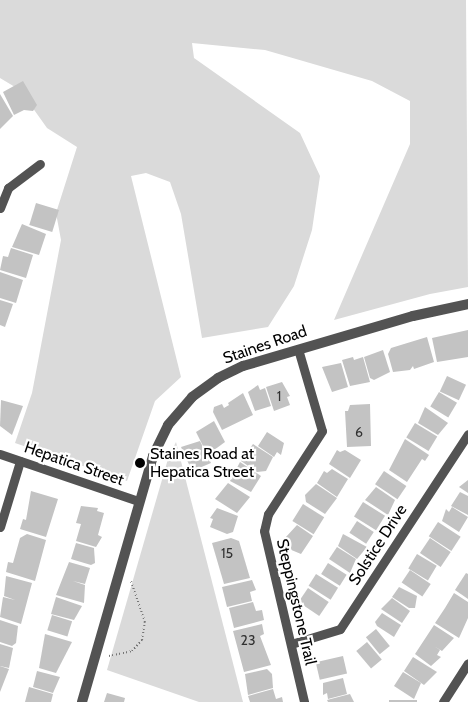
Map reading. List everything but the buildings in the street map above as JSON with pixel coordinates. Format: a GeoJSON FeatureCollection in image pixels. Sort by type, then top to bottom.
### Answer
{"type":"FeatureCollection","features":[{"type":"Feature","properties":{"kind":"street"},"geometry":{"type":"LineString","coordinates":[[0,208],[8,188],[40,164]]}},
{"type":"Feature","properties":{"kind":"street","name":"Staines Road"},"geometry":{"type":"LineString","coordinates":[[82,702],[138,501],[162,436],[192,397],[229,372],[298,349],[413,316],[468,304]]}},
{"type":"Feature","properties":{"kind":"street","name":"Steppingstone Trail"},"geometry":{"type":"LineString","coordinates":[[298,349],[322,431],[268,514],[264,531],[304,702]]}},
{"type":"Feature","properties":{"kind":"street","name":"Solstice Drive"},"geometry":{"type":"LineString","coordinates":[[291,644],[340,629],[468,434]]}},
{"type":"Feature","properties":{"kind":"street","name":"Hepatica Street"},"geometry":{"type":"LineString","coordinates":[[0,454],[138,501]]}},
{"type":"Feature","properties":{"kind":"street"},"geometry":{"type":"LineString","coordinates":[[0,527],[20,461]]}},
{"type":"Feature","properties":{"kind":"street"},"geometry":{"type":"LineString","coordinates":[[443,702],[468,663]]}},
{"type":"Feature","properties":{"kind":"path"},"geometry":{"type":"LineString","coordinates":[[109,656],[132,651],[142,640],[145,622],[131,581]]}},
{"type":"Feature","properties":{"kind":"shaded area"},"geometry":{"type":"Polygon","coordinates":[[[0,0],[466,0],[468,287],[430,294],[334,320],[410,144],[410,101],[372,81],[265,50],[192,43],[194,58],[300,133],[320,176],[312,230],[294,286],[268,327],[202,338],[181,214],[170,182],[146,173],[131,176],[181,377],[155,401],[127,481],[15,443],[32,393],[61,240],[56,213],[77,147],[47,128],[20,90],[0,78],[0,0]]]}},
{"type":"Feature","properties":{"kind":"shaded area"},"geometry":{"type":"Polygon","coordinates":[[[176,442],[243,702],[199,702],[107,670],[168,459],[176,442]]]}},
{"type":"Feature","properties":{"kind":"place","name":"Staines Road at Hepatica Street"},"geometry":{"type":"Point","coordinates":[140,463]}}]}
